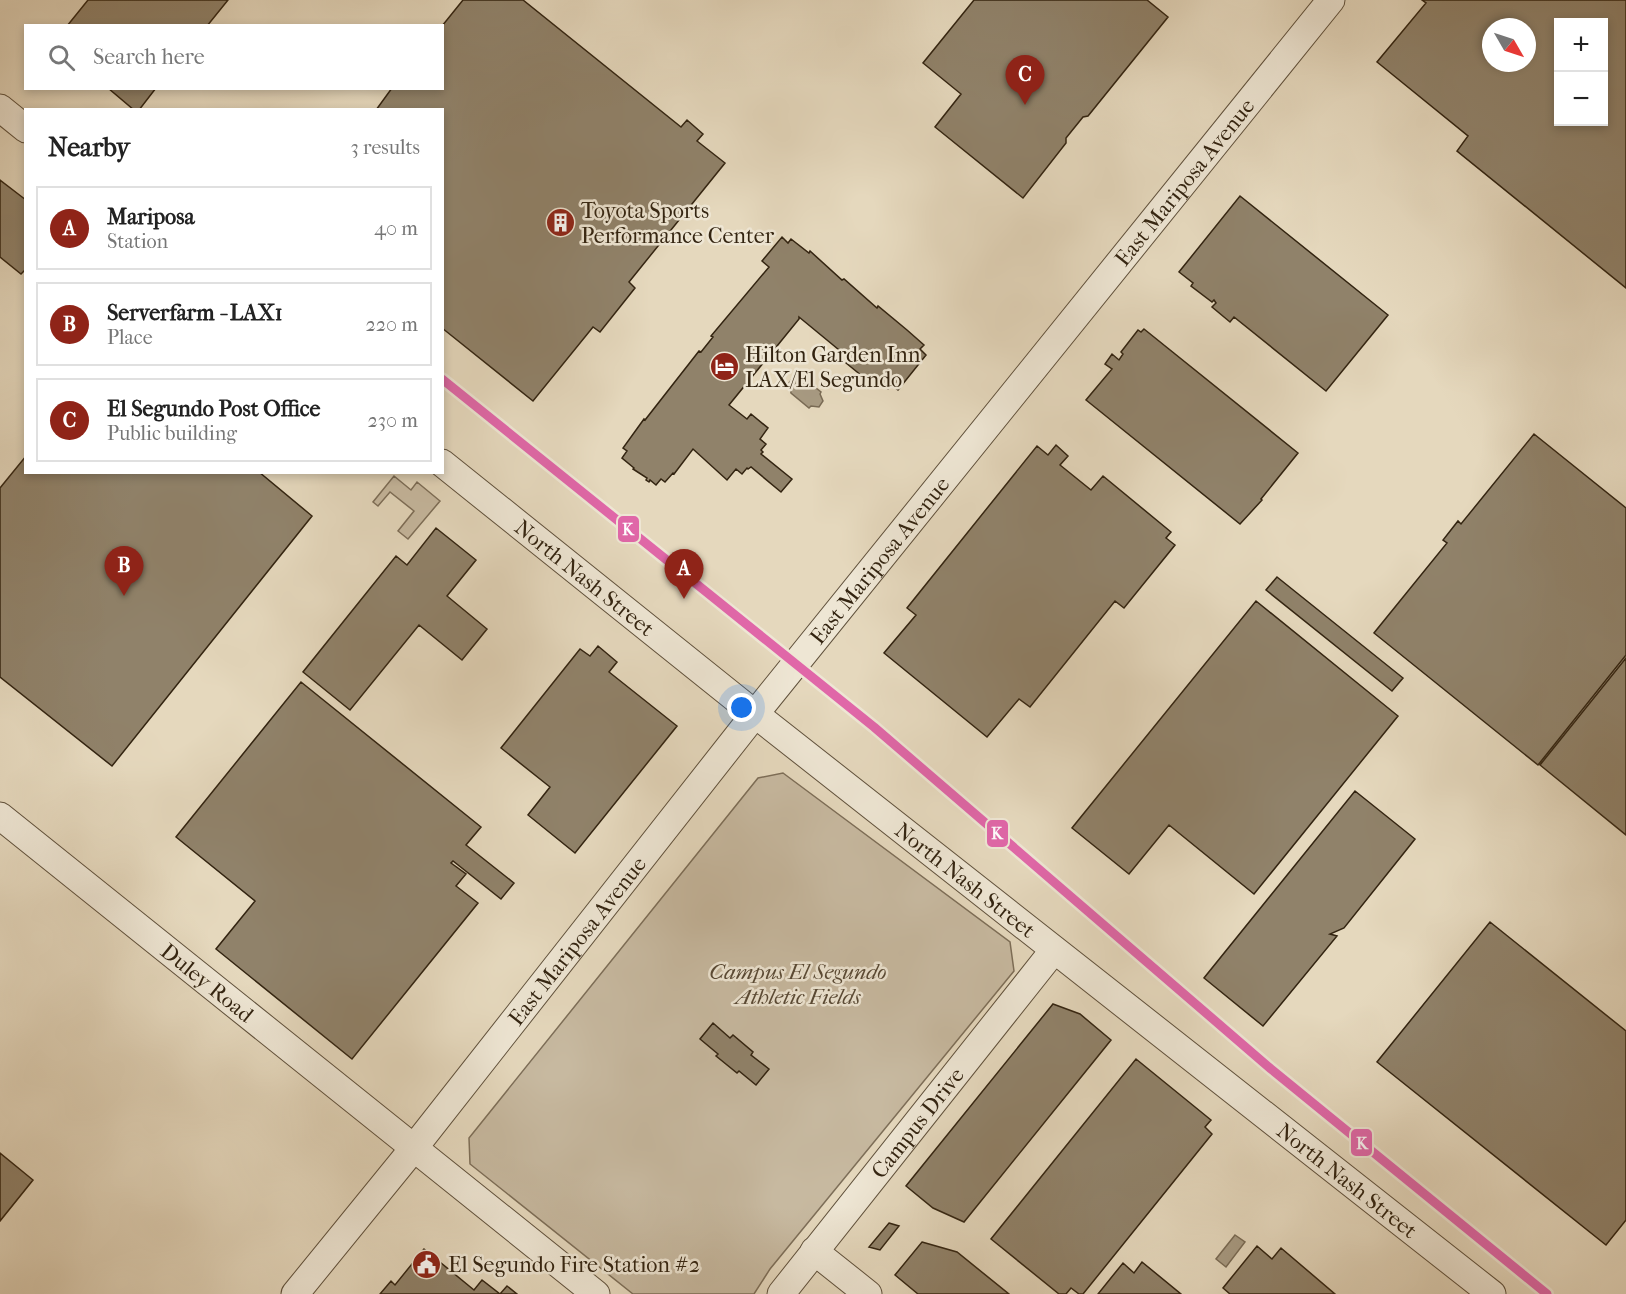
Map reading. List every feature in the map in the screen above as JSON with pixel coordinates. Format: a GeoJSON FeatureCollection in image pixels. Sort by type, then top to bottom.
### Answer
{"type":"FeatureCollection","features":[{"type":"Feature","properties":{"kind":"street","name":"East Mariposa Avenue"},"geometry":{"type":"LineString","coordinates":[[295,1294],[413,1149],[755,714],[1331,0]]}},
{"type":"Feature","properties":{"kind":"street"},"geometry":{"type":"LineString","coordinates":[[0,108],[24,127]]}},
{"type":"Feature","properties":{"kind":"street","name":"North Nash Street"},"geometry":{"type":"LineString","coordinates":[[444,465],[755,714],[1491,1294]]}},
{"type":"Feature","properties":{"kind":"street","name":"Duley Road"},"geometry":{"type":"LineString","coordinates":[[0,816],[596,1294]]}},
{"type":"Feature","properties":{"kind":"street","name":"Campus Drive"},"geometry":{"type":"LineString","coordinates":[[781,1294],[1054,950]]}},
{"type":"Feature","properties":{"kind":"street"},"geometry":{"type":"LineString","coordinates":[[814,1251],[868,1294]]}},
{"type":"Feature","properties":{"kind":"green space"},"geometry":{"type":"Polygon","coordinates":[[[394,476],[411,490],[417,482],[440,501],[408,539],[398,531],[414,511],[390,492],[378,506],[373,502],[394,476]]]}},
{"type":"Feature","properties":{"kind":"green space","name":"Campus El Segundo Athletic Fields"},"geometry":{"type":"Polygon","coordinates":[[[783,773],[1010,942],[1014,971],[770,1269],[754,1294],[633,1294],[470,1164],[469,1138],[758,778],[783,773]]]}},
{"type":"Feature","properties":{"kind":"shaded area"},"geometry":{"type":"Polygon","coordinates":[[[803,378],[821,392],[823,401],[819,407],[809,408],[791,393],[789,383],[792,379],[801,380],[803,378]]]}},
{"type":"Feature","properties":{"kind":"shaded area"},"geometry":{"type":"Polygon","coordinates":[[[1235,1235],[1245,1242],[1226,1267],[1216,1259],[1235,1235]]]}},
{"type":"Feature","properties":{"kind":"building"},"geometry":{"type":"Polygon","coordinates":[[[88,0],[228,0],[209,24],[69,24],[88,0]]]}},
{"type":"Feature","properties":{"kind":"building","name":"Toyota Sports Performance Center"},"geometry":{"type":"Polygon","coordinates":[[[463,0],[523,0],[681,127],[687,120],[703,134],[697,141],[725,163],[629,282],[635,288],[600,332],[593,327],[533,401],[444,330],[444,108],[377,108],[391,90],[444,90],[444,24],[463,0]]]}},
{"type":"Feature","properties":{"kind":"building"},"geometry":{"type":"Polygon","coordinates":[[[974,0],[1147,0],[1168,17],[1088,116],[1083,117],[1066,138],[1066,143],[1023,198],[935,127],[961,94],[923,63],[974,0]]]}},
{"type":"Feature","properties":{"kind":"building"},"geometry":{"type":"Polygon","coordinates":[[[1422,0],[1626,0],[1626,288],[1457,151],[1468,136],[1377,62],[1426,3],[1422,0]]]}},
{"type":"Feature","properties":{"kind":"building"},"geometry":{"type":"Polygon","coordinates":[[[110,90],[154,90],[141,108],[132,108],[110,90]]]}},
{"type":"Feature","properties":{"kind":"building"},"geometry":{"type":"Polygon","coordinates":[[[0,180],[24,198],[24,271],[21,274],[0,257],[0,180]]]}},
{"type":"Feature","properties":{"kind":"building"},"geometry":{"type":"Polygon","coordinates":[[[1240,196],[1388,315],[1326,391],[1234,317],[1230,322],[1212,307],[1216,303],[1214,300],[1212,302],[1191,286],[1193,283],[1179,272],[1240,196]]]}},
{"type":"Feature","properties":{"kind":"building","name":"Hilton Garden Inn LAX/El Segundo"},"geometry":{"type":"Polygon","coordinates":[[[782,237],[788,243],[791,239],[809,253],[810,251],[842,280],[844,279],[877,308],[878,306],[924,345],[920,349],[926,355],[898,390],[891,385],[888,389],[871,375],[867,380],[846,363],[850,359],[799,317],[729,405],[747,419],[751,414],[768,428],[760,439],[766,444],[761,454],[792,479],[781,492],[751,467],[742,474],[736,469],[727,480],[693,449],[665,482],[661,479],[656,485],[650,480],[649,482],[622,458],[627,451],[623,448],[644,419],[769,267],[762,261],[782,237]]]}},
{"type":"Feature","properties":{"kind":"building"},"geometry":{"type":"Polygon","coordinates":[[[1144,329],[1298,453],[1262,500],[1240,524],[1086,400],[1112,369],[1105,364],[1112,354],[1119,360],[1123,354],[1121,352],[1138,330],[1141,332],[1144,329]]]}},
{"type":"Feature","properties":{"kind":"building"},"geometry":{"type":"Polygon","coordinates":[[[1534,434],[1626,508],[1626,655],[1538,765],[1374,633],[1447,543],[1443,540],[1458,521],[1461,524],[1534,434]]]}},
{"type":"Feature","properties":{"kind":"building"},"geometry":{"type":"Polygon","coordinates":[[[1056,445],[1068,456],[1060,465],[1091,490],[1103,476],[1171,532],[1166,538],[1175,545],[1124,608],[1115,601],[1030,707],[1019,699],[987,737],[884,653],[916,615],[907,608],[1037,446],[1048,455],[1056,445]]]}},
{"type":"Feature","properties":{"kind":"building"},"geometry":{"type":"Polygon","coordinates":[[[24,458],[24,474],[261,474],[312,516],[112,766],[0,677],[0,488],[24,458]]]}},
{"type":"Feature","properties":{"kind":"building"},"geometry":{"type":"Polygon","coordinates":[[[436,528],[476,560],[447,596],[487,629],[462,660],[419,625],[350,710],[303,672],[396,556],[407,565],[436,528]]]}},
{"type":"Feature","properties":{"kind":"building"},"geometry":{"type":"Polygon","coordinates":[[[1277,577],[1403,678],[1392,691],[1266,590],[1277,577]]]}},
{"type":"Feature","properties":{"kind":"building"},"geometry":{"type":"Polygon","coordinates":[[[1256,601],[1398,716],[1254,894],[1169,825],[1129,874],[1072,828],[1256,601]]]}},
{"type":"Feature","properties":{"kind":"building"},"geometry":{"type":"Polygon","coordinates":[[[598,646],[617,662],[609,672],[677,726],[575,853],[528,815],[550,787],[501,748],[580,649],[590,656],[598,646]]]}},
{"type":"Feature","properties":{"kind":"building"},"geometry":{"type":"Polygon","coordinates":[[[1626,658],[1626,835],[1540,765],[1626,658]]]}},
{"type":"Feature","properties":{"kind":"building"},"geometry":{"type":"Polygon","coordinates":[[[301,682],[481,827],[466,845],[514,883],[501,899],[453,861],[451,863],[466,874],[456,886],[478,903],[352,1059],[216,949],[255,901],[176,837],[301,682]]]}},
{"type":"Feature","properties":{"kind":"building"},"geometry":{"type":"Polygon","coordinates":[[[1355,791],[1415,839],[1344,928],[1330,934],[1337,936],[1263,1026],[1204,978],[1355,791]]]}},
{"type":"Feature","properties":{"kind":"building"},"geometry":{"type":"Polygon","coordinates":[[[1490,922],[1626,1031],[1626,1220],[1606,1245],[1377,1062],[1490,922]]]}},
{"type":"Feature","properties":{"kind":"building"},"geometry":{"type":"Polygon","coordinates":[[[1053,1004],[1080,1014],[1111,1040],[964,1222],[933,1208],[906,1186],[1053,1004]]]}},
{"type":"Feature","properties":{"kind":"building"},"geometry":{"type":"Polygon","coordinates":[[[713,1023],[730,1038],[733,1035],[753,1052],[751,1055],[769,1069],[756,1085],[716,1056],[718,1054],[700,1039],[713,1023]]]}},
{"type":"Feature","properties":{"kind":"building"},"geometry":{"type":"Polygon","coordinates":[[[1136,1059],[1211,1120],[1205,1127],[1212,1134],[1083,1294],[1071,1288],[1066,1294],[1059,1294],[991,1239],[1136,1059]]]}},
{"type":"Feature","properties":{"kind":"building"},"geometry":{"type":"Polygon","coordinates":[[[0,1153],[33,1180],[0,1221],[0,1153]]]}},
{"type":"Feature","properties":{"kind":"building"},"geometry":{"type":"Polygon","coordinates":[[[889,1223],[899,1226],[880,1250],[869,1247],[889,1223]]]}},
{"type":"Feature","properties":{"kind":"building"},"geometry":{"type":"Polygon","coordinates":[[[922,1242],[957,1252],[1009,1294],[918,1294],[895,1275],[922,1242]]]}},
{"type":"Feature","properties":{"kind":"building"},"geometry":{"type":"Polygon","coordinates":[[[1257,1246],[1272,1259],[1281,1248],[1335,1294],[1230,1294],[1223,1288],[1257,1246]]]}},
{"type":"Feature","properties":{"kind":"building","name":"El Segundo Fire Station #2"},"geometry":{"type":"Polygon","coordinates":[[[424,1249],[474,1290],[482,1280],[500,1294],[380,1294],[391,1281],[395,1285],[424,1249]]]}},
{"type":"Feature","properties":{"kind":"building"},"geometry":{"type":"Polygon","coordinates":[[[1142,1262],[1181,1294],[1098,1294],[1123,1263],[1134,1273],[1142,1262]]]}},
{"type":"Feature","properties":{"kind":"building","name":"El Segundo Fire Station #2"},"geometry":{"type":"Polygon","coordinates":[[[507,1286],[517,1294],[500,1294],[507,1286]]]}},
{"type":"Feature","properties":{"kind":"transit line","name":"K"},"geometry":{"type":"LineString","coordinates":[[444,381],[874,727],[1271,1069],[1547,1294]]}},
{"type":"Feature","properties":{"kind":"place","name":"El Segundo Post Office"},"geometry":{"type":"Point","coordinates":[1025,105]}},
{"type":"Feature","properties":{"kind":"place","name":"Toyota Sports Performance Center"},"geometry":{"type":"Point","coordinates":[560,223]}},
{"type":"Feature","properties":{"kind":"place","name":"Hilton Garden Inn LAX/El Segundo"},"geometry":{"type":"Point","coordinates":[724,367]}},
{"type":"Feature","properties":{"kind":"place","name":"Serverfarm - LAX1"},"geometry":{"type":"Point","coordinates":[124,596]}},
{"type":"Feature","properties":{"kind":"place","name":"Mariposa"},"geometry":{"type":"Point","coordinates":[684,599]}},
{"type":"Feature","properties":{"kind":"place","name":"El Segundo Fire Station #2"},"geometry":{"type":"Point","coordinates":[427,1264]}}]}
